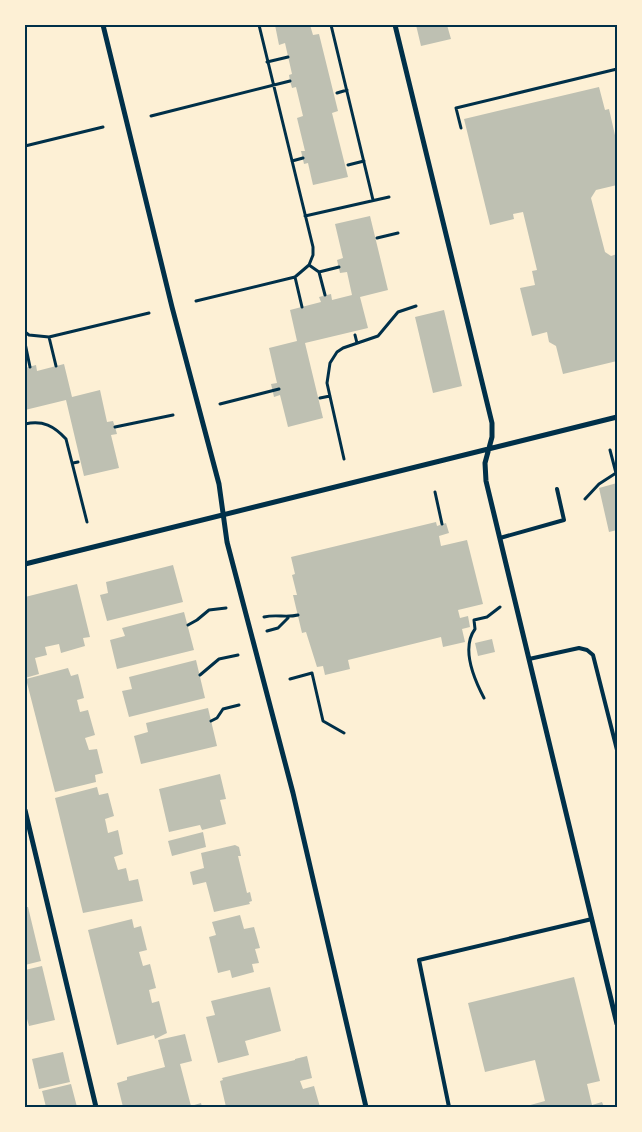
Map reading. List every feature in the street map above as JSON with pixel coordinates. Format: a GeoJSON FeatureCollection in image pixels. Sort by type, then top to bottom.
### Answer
{"type":"FeatureCollection","features":[{"type":"Feature","properties":{"kind":"street"},"geometry":{"type":"LineString","coordinates":[[103,25],[172,307],[219,484],[227,542],[293,793],[366,1107]]}},
{"type":"Feature","properties":{"kind":"street"},"geometry":{"type":"LineString","coordinates":[[395,25],[492,423],[492,438],[485,463],[486,481],[617,1024]]}},
{"type":"Feature","properties":{"kind":"street"},"geometry":{"type":"LineString","coordinates":[[25,564],[617,417]]}},
{"type":"Feature","properties":{"kind":"street"},"geometry":{"type":"LineString","coordinates":[[25,810],[96,1107]]}},
{"type":"Feature","properties":{"kind":"lane"},"geometry":{"type":"LineString","coordinates":[[500,538],[564,520],[557,489]]}},
{"type":"Feature","properties":{"kind":"lane"},"geometry":{"type":"LineString","coordinates":[[529,659],[579,648],[587,650],[593,655],[617,750]]}},
{"type":"Feature","properties":{"kind":"lane"},"geometry":{"type":"LineString","coordinates":[[449,1107],[419,960],[592,919]]}},
{"type":"Feature","properties":{"kind":"path"},"geometry":{"type":"LineString","coordinates":[[196,301],[296,277],[309,265],[313,255],[313,247],[258,25]]}},
{"type":"Feature","properties":{"kind":"path"},"geometry":{"type":"LineString","coordinates":[[331,25],[373,200]]}},
{"type":"Feature","properties":{"kind":"path"},"geometry":{"type":"LineString","coordinates":[[267,62],[288,57]]}},
{"type":"Feature","properties":{"kind":"path"},"geometry":{"type":"LineString","coordinates":[[461,128],[456,108],[617,69]]}},
{"type":"Feature","properties":{"kind":"path"},"geometry":{"type":"LineString","coordinates":[[150,116],[290,81]]}},
{"type":"Feature","properties":{"kind":"path"},"geometry":{"type":"LineString","coordinates":[[337,93],[347,90]]}},
{"type":"Feature","properties":{"kind":"path"},"geometry":{"type":"LineString","coordinates":[[25,146],[103,127]]}},
{"type":"Feature","properties":{"kind":"path"},"geometry":{"type":"LineString","coordinates":[[292,161],[303,158]]}},
{"type":"Feature","properties":{"kind":"path"},"geometry":{"type":"LineString","coordinates":[[348,165],[364,161]]}},
{"type":"Feature","properties":{"kind":"path"},"geometry":{"type":"LineString","coordinates":[[305,216],[389,197]]}},
{"type":"Feature","properties":{"kind":"path"},"geometry":{"type":"LineString","coordinates":[[377,238],[398,233]]}},
{"type":"Feature","properties":{"kind":"path"},"geometry":{"type":"LineString","coordinates":[[309,265],[319,272],[325,295]]}},
{"type":"Feature","properties":{"kind":"path"},"geometry":{"type":"LineString","coordinates":[[319,272],[339,267]]}},
{"type":"Feature","properties":{"kind":"path"},"geometry":{"type":"LineString","coordinates":[[296,277],[302,307]]}},
{"type":"Feature","properties":{"kind":"path"},"geometry":{"type":"LineString","coordinates":[[344,459],[326,377],[330,363],[338,352],[349,345],[378,336],[398,312],[416,306]]}},
{"type":"Feature","properties":{"kind":"path"},"geometry":{"type":"LineString","coordinates":[[30,367],[25,342],[27,333],[49,337],[150,313]]}},
{"type":"Feature","properties":{"kind":"path"},"geometry":{"type":"LineString","coordinates":[[354,335],[357,343]]}},
{"type":"Feature","properties":{"kind":"path"},"geometry":{"type":"LineString","coordinates":[[49,337],[56,366]]}},
{"type":"Feature","properties":{"kind":"path"},"geometry":{"type":"LineString","coordinates":[[220,404],[279,389]]}},
{"type":"Feature","properties":{"kind":"path"},"geometry":{"type":"LineString","coordinates":[[320,398],[330,396]]}},
{"type":"Feature","properties":{"kind":"path"},"geometry":{"type":"LineString","coordinates":[[115,427],[172,415]]}},
{"type":"Feature","properties":{"kind":"path"},"geometry":{"type":"LineString","coordinates":[[25,424],[45,423],[66,439],[87,522]]}},
{"type":"Feature","properties":{"kind":"path"},"geometry":{"type":"LineString","coordinates":[[585,499],[599,484],[616,473],[610,450]]}},
{"type":"Feature","properties":{"kind":"path"},"geometry":{"type":"LineString","coordinates":[[73,463],[78,462]]}},
{"type":"Feature","properties":{"kind":"path"},"geometry":{"type":"LineString","coordinates":[[435,492],[442,524]]}},
{"type":"Feature","properties":{"kind":"path"},"geometry":{"type":"LineString","coordinates":[[188,624],[197,620],[209,610],[226,608]]}},
{"type":"Feature","properties":{"kind":"path"},"geometry":{"type":"LineString","coordinates":[[263,617],[275,614],[288,617],[298,615]]}},
{"type":"Feature","properties":{"kind":"path"},"geometry":{"type":"LineString","coordinates":[[266,631],[278,628],[288,617]]}},
{"type":"Feature","properties":{"kind":"path"},"geometry":{"type":"LineString","coordinates":[[484,698],[477,684],[469,658],[470,634],[475,628],[474,620],[487,618]]}},
{"type":"Feature","properties":{"kind":"path"},"geometry":{"type":"LineString","coordinates":[[200,675],[219,659],[238,655]]}},
{"type":"Feature","properties":{"kind":"path"},"geometry":{"type":"LineString","coordinates":[[290,678],[312,673],[323,722],[344,733]]}},
{"type":"Feature","properties":{"kind":"path"},"geometry":{"type":"LineString","coordinates":[[211,720],[217,718],[223,710],[239,704]]}},
{"type":"Feature","properties":{"kind":"building"},"geometry":{"type":"Polygon","coordinates":[[[275,25],[310,25],[313,35],[319,34],[338,111],[332,113],[348,177],[313,185],[308,163],[304,164],[301,151],[305,151],[297,118],[303,116],[296,87],[292,88],[290,81],[289,75],[292,74],[285,43],[279,45],[275,25]]]}},
{"type":"Feature","properties":{"kind":"building"},"geometry":{"type":"Polygon","coordinates":[[[416,25],[447,25],[451,39],[421,46],[416,25]]]}},
{"type":"Feature","properties":{"kind":"building"},"geometry":{"type":"Polygon","coordinates":[[[599,87],[605,110],[609,109],[617,144],[617,185],[596,190],[591,198],[605,252],[611,256],[617,254],[617,361],[563,374],[556,346],[549,342],[547,332],[532,336],[520,288],[535,285],[532,271],[537,270],[523,212],[513,214],[514,219],[490,225],[464,119],[599,87]]]}},
{"type":"Feature","properties":{"kind":"building"},"geometry":{"type":"Polygon","coordinates":[[[370,216],[388,290],[360,297],[368,328],[305,343],[323,418],[288,427],[280,395],[274,397],[271,384],[277,383],[269,348],[297,341],[290,310],[321,302],[319,297],[331,294],[332,300],[352,295],[347,272],[340,273],[337,260],[343,258],[335,224],[370,216]]]}},
{"type":"Feature","properties":{"kind":"building"},"geometry":{"type":"Polygon","coordinates":[[[444,310],[462,386],[433,393],[415,317],[444,310]]]}},
{"type":"Feature","properties":{"kind":"building"},"geometry":{"type":"Polygon","coordinates":[[[64,364],[72,397],[100,390],[107,422],[113,421],[117,434],[111,435],[119,468],[84,476],[66,400],[25,410],[25,368],[36,365],[37,371],[64,364]]]}},
{"type":"Feature","properties":{"kind":"building"},"geometry":{"type":"Polygon","coordinates":[[[617,483],[617,530],[609,532],[599,488],[617,483]]]}},
{"type":"Feature","properties":{"kind":"building"},"geometry":{"type":"Polygon","coordinates":[[[436,522],[437,526],[446,523],[449,533],[439,536],[441,546],[467,540],[483,604],[458,610],[460,618],[468,616],[470,627],[462,629],[465,642],[443,647],[441,637],[348,660],[350,669],[325,675],[323,666],[317,667],[306,632],[302,633],[293,595],[297,595],[292,575],[295,574],[291,557],[436,522]]]}},
{"type":"Feature","properties":{"kind":"building"},"geometry":{"type":"Polygon","coordinates":[[[173,565],[183,602],[107,621],[100,595],[108,593],[106,582],[173,565]]]}},
{"type":"Feature","properties":{"kind":"building"},"geometry":{"type":"Polygon","coordinates":[[[77,584],[90,637],[83,638],[85,646],[61,653],[59,644],[45,647],[47,655],[35,658],[39,674],[25,678],[25,597],[77,584]]]}},
{"type":"Feature","properties":{"kind":"building"},"geometry":{"type":"Polygon","coordinates":[[[184,612],[194,650],[117,669],[110,640],[125,636],[122,628],[184,612]]]}},
{"type":"Feature","properties":{"kind":"building"},"geometry":{"type":"Polygon","coordinates":[[[492,639],[495,652],[478,656],[475,643],[492,639]]]}},
{"type":"Feature","properties":{"kind":"building"},"geometry":{"type":"Polygon","coordinates":[[[196,660],[205,698],[129,717],[122,691],[132,689],[129,677],[196,660]]]}},
{"type":"Feature","properties":{"kind":"building"},"geometry":{"type":"Polygon","coordinates":[[[68,668],[71,676],[78,674],[84,698],[77,700],[80,712],[88,710],[95,735],[85,738],[89,750],[97,749],[103,773],[95,775],[96,782],[55,792],[26,679],[68,668]]]}},
{"type":"Feature","properties":{"kind":"building"},"geometry":{"type":"Polygon","coordinates":[[[208,708],[217,746],[141,764],[134,736],[148,732],[146,723],[208,708]]]}},
{"type":"Feature","properties":{"kind":"building"},"geometry":{"type":"Polygon","coordinates":[[[220,774],[226,799],[220,800],[226,824],[202,830],[200,825],[169,832],[159,789],[220,774]]]}},
{"type":"Feature","properties":{"kind":"building"},"geometry":{"type":"Polygon","coordinates":[[[97,787],[99,795],[108,793],[114,816],[105,819],[108,833],[118,830],[123,854],[114,857],[118,870],[126,868],[129,881],[138,879],[143,901],[83,913],[55,798],[97,787]]]}},
{"type":"Feature","properties":{"kind":"building"},"geometry":{"type":"Polygon","coordinates":[[[203,832],[206,847],[172,856],[168,841],[203,832]]]}},
{"type":"Feature","properties":{"kind":"building"},"geometry":{"type":"Polygon","coordinates":[[[235,845],[239,847],[241,856],[238,856],[247,893],[250,892],[252,901],[249,902],[250,904],[214,912],[206,882],[193,885],[190,872],[204,868],[201,853],[235,845]]]}},
{"type":"Feature","properties":{"kind":"building"},"geometry":{"type":"Polygon","coordinates":[[[25,907],[28,907],[41,961],[25,965],[25,907]]]}},
{"type":"Feature","properties":{"kind":"building"},"geometry":{"type":"Polygon","coordinates":[[[240,915],[244,929],[254,927],[260,948],[255,949],[259,963],[252,964],[254,972],[232,978],[230,970],[218,973],[209,937],[216,935],[212,922],[240,915]]]}},
{"type":"Feature","properties":{"kind":"building"},"geometry":{"type":"Polygon","coordinates":[[[132,919],[134,928],[141,926],[147,950],[139,952],[143,966],[150,964],[156,988],[149,990],[152,1003],[159,1001],[167,1033],[155,1039],[154,1035],[117,1045],[88,930],[132,919]]]}},
{"type":"Feature","properties":{"kind":"building"},"geometry":{"type":"Polygon","coordinates":[[[42,966],[55,1020],[29,1026],[25,1012],[25,970],[42,966]]]}},
{"type":"Feature","properties":{"kind":"building"},"geometry":{"type":"Polygon","coordinates":[[[574,977],[600,1081],[587,1084],[592,1105],[602,1102],[604,1107],[523,1107],[545,1101],[535,1060],[485,1072],[468,1003],[574,977]]]}},
{"type":"Feature","properties":{"kind":"building"},"geometry":{"type":"Polygon","coordinates":[[[270,987],[281,1031],[245,1041],[249,1055],[218,1063],[206,1017],[215,1015],[211,1001],[270,987]]]}},
{"type":"Feature","properties":{"kind":"building"},"geometry":{"type":"Polygon","coordinates":[[[185,1034],[192,1061],[180,1064],[191,1106],[201,1103],[202,1107],[123,1107],[117,1083],[127,1080],[127,1077],[165,1067],[158,1040],[185,1034]]]}},
{"type":"Feature","properties":{"kind":"building"},"geometry":{"type":"Polygon","coordinates":[[[63,1052],[70,1082],[39,1089],[32,1059],[63,1052]]]}},
{"type":"Feature","properties":{"kind":"building"},"geometry":{"type":"Polygon","coordinates":[[[307,1056],[312,1078],[300,1081],[303,1089],[314,1086],[320,1107],[226,1107],[220,1081],[223,1080],[222,1078],[307,1056]]]}},
{"type":"Feature","properties":{"kind":"building"},"geometry":{"type":"Polygon","coordinates":[[[71,1084],[77,1107],[46,1107],[42,1091],[71,1084]]]}}]}
